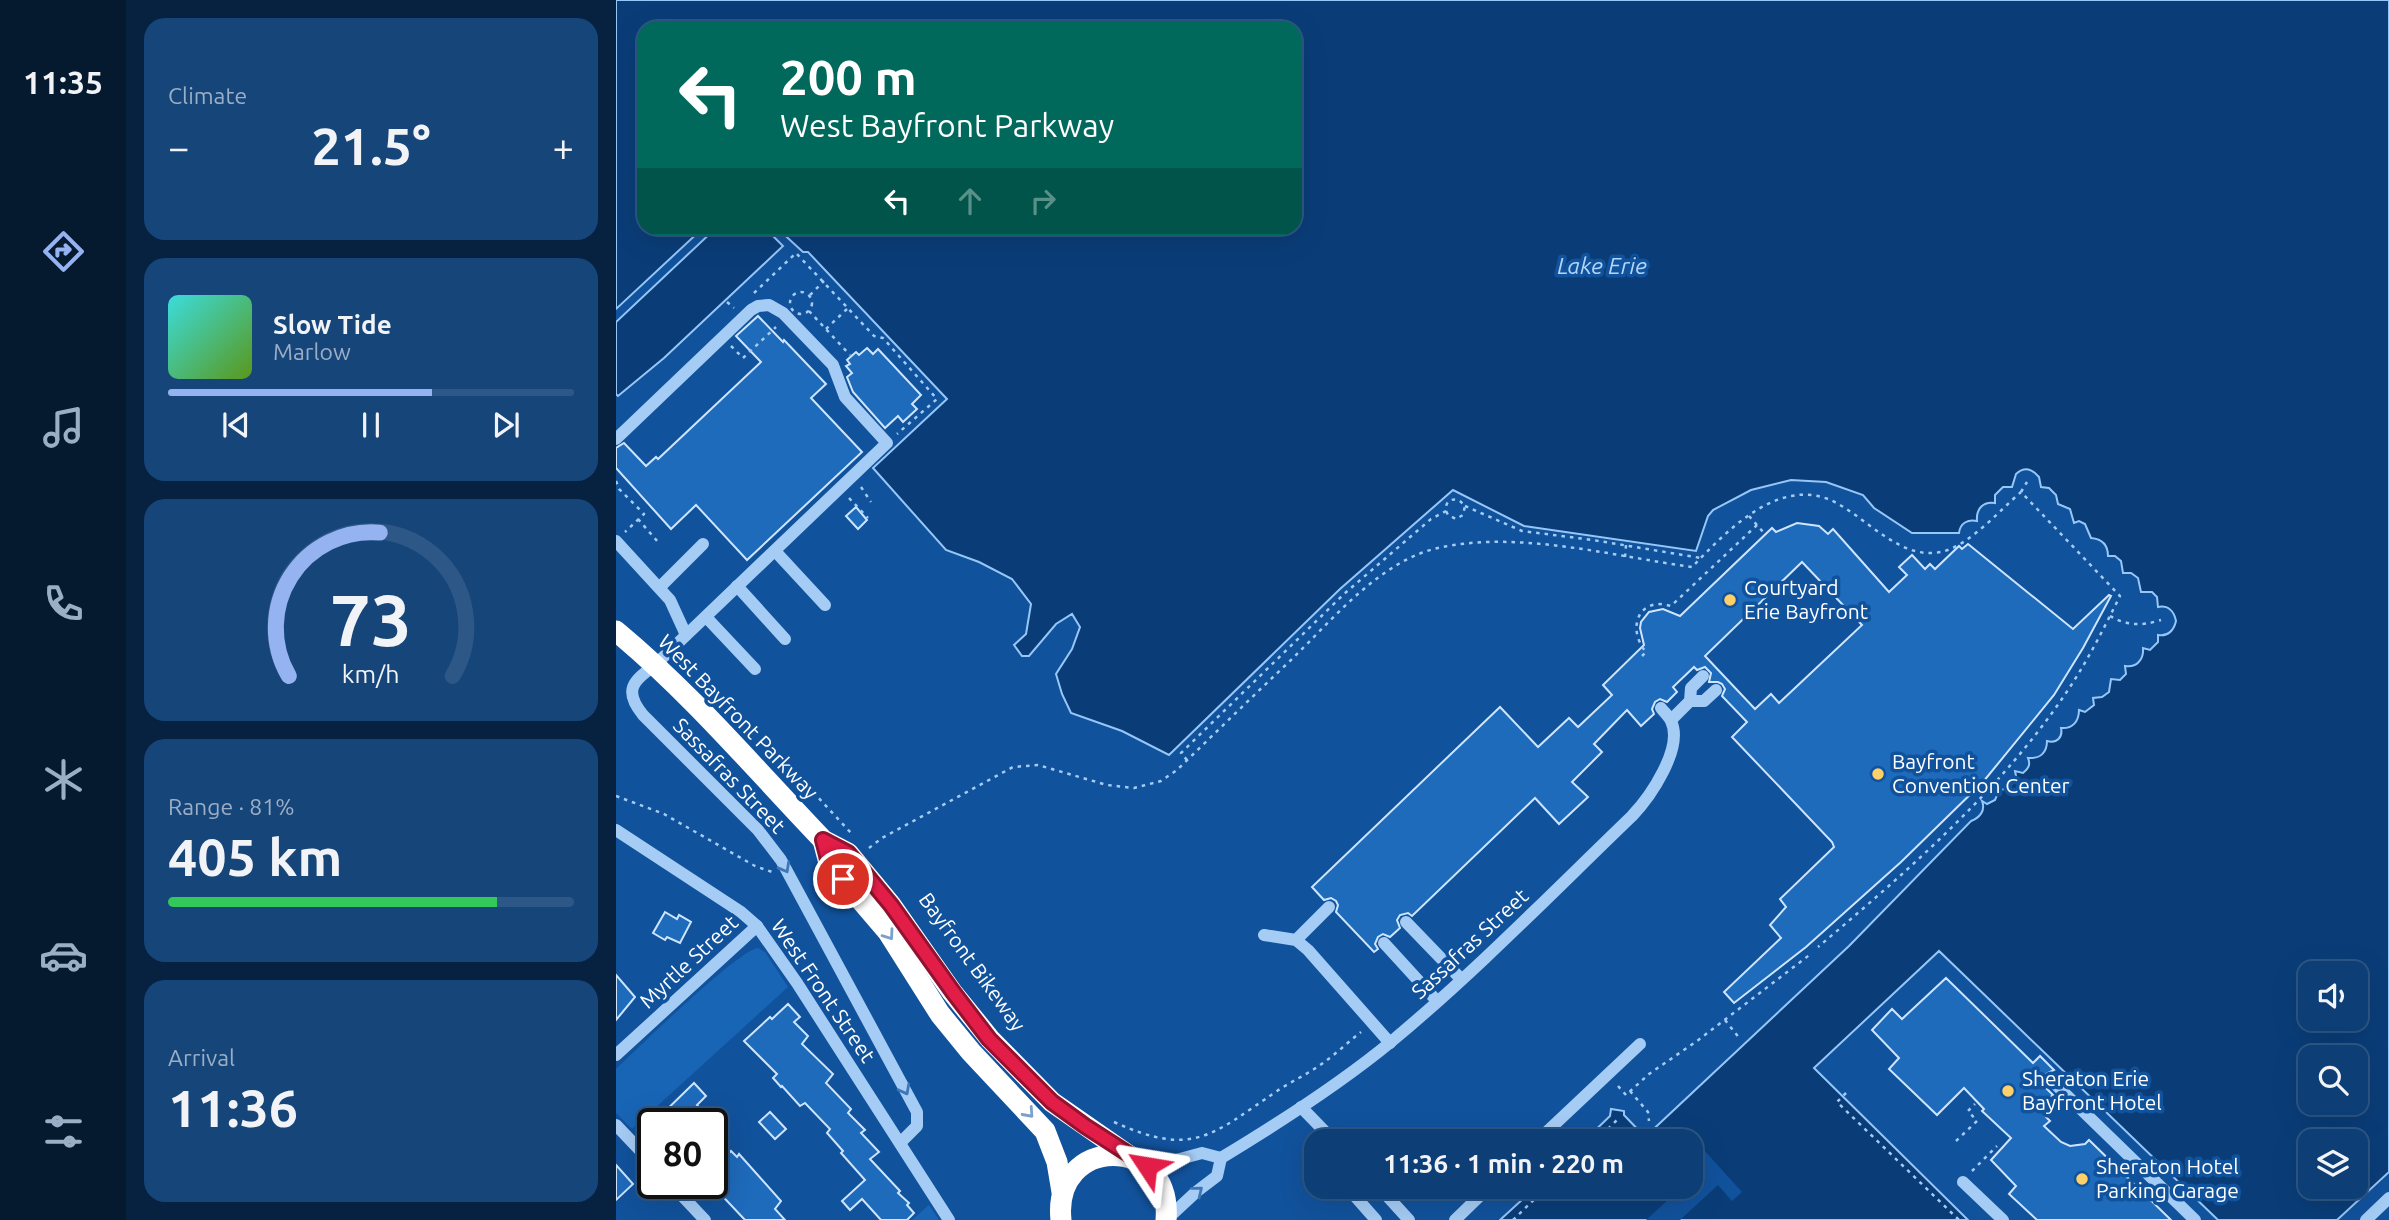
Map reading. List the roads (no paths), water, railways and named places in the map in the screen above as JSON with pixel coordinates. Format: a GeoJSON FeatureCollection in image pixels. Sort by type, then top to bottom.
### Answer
{"type":"FeatureCollection","features":[{"type":"Feature","properties":{"kind":"highway","name":"West Bayfront Parkway"},"geometry":{"type":"LineString","coordinates":[[616,631],[663,657],[733,742],[823,840],[848,853],[891,905],[989,1039],[1052,1102],[1157,1177],[1164,1190],[1166,1220]]}},
{"type":"Feature","properties":{"kind":"highway","name":"West Bayfront Parkway"},"geometry":{"type":"LineString","coordinates":[[823,840],[829,863],[888,932],[940,1014],[971,1052],[1045,1130],[1057,1162],[1062,1192],[1059,1207],[1061,1220]]}},
{"type":"Feature","properties":{"kind":"highway"},"geometry":{"type":"LineString","coordinates":[[1062,1192],[1077,1168],[1090,1160],[1119,1155],[1137,1161]]}},
{"type":"Feature","properties":{"kind":"street","name":"Sassafras Street"},"geometry":{"type":"LineString","coordinates":[[616,439],[751,310],[769,304],[779,310],[833,365],[845,397],[887,443],[634,683],[631,694],[643,715],[758,830],[781,860],[917,1112],[917,1126],[900,1143]]}},
{"type":"Feature","properties":{"kind":"street"},"geometry":{"type":"LineString","coordinates":[[619,538],[670,600],[686,635]]}},
{"type":"Feature","properties":{"kind":"street"},"geometry":{"type":"LineString","coordinates":[[660,587],[703,544]]}},
{"type":"Feature","properties":{"kind":"street"},"geometry":{"type":"LineString","coordinates":[[775,551],[825,605]]}},
{"type":"Feature","properties":{"kind":"street"},"geometry":{"type":"LineString","coordinates":[[737,586],[785,639]]}},
{"type":"Feature","properties":{"kind":"street"},"geometry":{"type":"LineString","coordinates":[[706,617],[755,670]]}},
{"type":"Feature","properties":{"kind":"street"},"geometry":{"type":"LineString","coordinates":[[1661,708],[1671,720],[1690,701],[1691,688],[1703,676]]}},
{"type":"Feature","properties":{"kind":"street"},"geometry":{"type":"LineString","coordinates":[[1690,701],[1704,701],[1716,690]]}},
{"type":"Feature","properties":{"kind":"street","name":"Sassafras Street"},"geometry":{"type":"LineString","coordinates":[[1166,1220],[1217,1177],[1222,1158],[1301,1107],[1390,1043],[1641,807],[1653,791],[1673,746],[1674,731],[1671,720]]}},
{"type":"Feature","properties":{"kind":"street","name":"West Front Street"},"geometry":{"type":"LineString","coordinates":[[616,830],[741,912],[757,926],[949,1220]]}},
{"type":"Feature","properties":{"kind":"street"},"geometry":{"type":"LineString","coordinates":[[1296,940],[1329,907]]}},
{"type":"Feature","properties":{"kind":"street"},"geometry":{"type":"LineString","coordinates":[[1406,922],[1461,979]]}},
{"type":"Feature","properties":{"kind":"street","name":"Myrtle Street"},"geometry":{"type":"LineString","coordinates":[[616,1055],[757,926]]}},
{"type":"Feature","properties":{"kind":"street"},"geometry":{"type":"LineString","coordinates":[[1264,935],[1296,940],[1308,950],[1390,1043]]}},
{"type":"Feature","properties":{"kind":"street"},"geometry":{"type":"LineString","coordinates":[[1384,943],[1437,1001]]}},
{"type":"Feature","properties":{"kind":"street"},"geometry":{"type":"LineString","coordinates":[[1550,1129],[1640,1044]]}},
{"type":"Feature","properties":{"kind":"street"},"geometry":{"type":"LineString","coordinates":[[2052,1081],[2195,1220]]}},
{"type":"Feature","properties":{"kind":"street"},"geometry":{"type":"LineString","coordinates":[[1301,1107],[1322,1129]]}},
{"type":"Feature","properties":{"kind":"street"},"geometry":{"type":"LineString","coordinates":[[616,1125],[637,1147]]}},
{"type":"Feature","properties":{"kind":"street"},"geometry":{"type":"LineString","coordinates":[[1137,1161],[1165,1163],[1202,1153],[1222,1158]]}},
{"type":"Feature","properties":{"kind":"street"},"geometry":{"type":"LineString","coordinates":[[1963,1182],[2003,1220]]}},
{"type":"Feature","properties":{"kind":"street"},"geometry":{"type":"LineString","coordinates":[[2366,1220],[2389,1198]]}},
{"type":"Feature","properties":{"kind":"street"},"geometry":{"type":"LineString","coordinates":[[685,1199],[705,1220]]}},
{"type":"Feature","properties":{"kind":"street"},"geometry":{"type":"LineString","coordinates":[[1357,1199],[1376,1220]]}},
{"type":"Feature","properties":{"kind":"street"},"geometry":{"type":"LineString","coordinates":[[1390,1199],[1409,1220]]}},
{"type":"Feature","properties":{"kind":"street"},"geometry":{"type":"LineString","coordinates":[[1455,1220],[1477,1199]]}},
{"type":"Feature","properties":{"kind":"water","name":"Lake Erie"},"geometry":{"type":"Polygon","coordinates":[[[616,0],[2389,0],[2389,1172],[2368,1191],[2368,1129],[2298,1129],[2298,1199],[2360,1199],[2337,1220],[2218,1220],[1939,951],[1814,1068],[1968,1220],[1500,1220],[1523,1199],[1703,1199],[1703,1129],[1654,1129],[1849,946],[1971,821],[1979,816],[1983,808],[1982,801],[1987,804],[1995,800],[1998,793],[1995,789],[2002,790],[2010,785],[2016,776],[2015,771],[2023,773],[2028,768],[2028,758],[2042,754],[2047,741],[2054,742],[2061,734],[2061,728],[2074,724],[2079,710],[2085,712],[2094,705],[2093,698],[2102,697],[2109,692],[2111,679],[2120,680],[2126,674],[2125,666],[2133,666],[2138,662],[2143,648],[2150,650],[2158,642],[2158,635],[2170,632],[2176,621],[2170,610],[2158,607],[2157,597],[2152,592],[2141,592],[2138,578],[2131,573],[2123,573],[2121,561],[2115,556],[2108,556],[2106,546],[2091,538],[2085,524],[2079,521],[2074,523],[2070,509],[2058,504],[2056,495],[2049,488],[2041,487],[2039,477],[2028,470],[2016,474],[2012,487],[2003,487],[1995,495],[1995,503],[1987,503],[1981,507],[1977,521],[1965,522],[1959,533],[1912,533],[1874,508],[1863,495],[1826,482],[1791,480],[1751,490],[1713,510],[1708,516],[1696,551],[1524,526],[1453,490],[1340,589],[1169,755],[1122,731],[1071,713],[1056,674],[1072,649],[1080,627],[1072,614],[1056,624],[1029,656],[1022,656],[1014,645],[1026,634],[1031,604],[1012,579],[979,562],[946,550],[873,468],[947,399],[808,252],[803,252],[785,235],[1302,235],[1302,21],[637,21],[637,235],[695,235],[616,309],[616,0]]]}},
{"type":"Feature","properties":{"kind":"water"},"geometry":{"type":"Polygon","coordinates":[[[709,235],[772,235],[783,246],[664,358],[618,396],[616,322],[709,235]]]}},
{"type":"Feature","properties":{"kind":"water","name":"Lake Erie"},"geometry":{"type":"Polygon","coordinates":[[[1611,1109],[1624,1111],[1624,1115],[1637,1129],[1596,1129],[1610,1116],[1611,1109]]]}},
{"type":"Feature","properties":{"kind":"place","name":"Courtyard Erie Bayfront"},"geometry":{"type":"Point","coordinates":[1730,600]}},
{"type":"Feature","properties":{"kind":"place","name":"Bayfront Convention Center"},"geometry":{"type":"Point","coordinates":[1878,774]}},
{"type":"Feature","properties":{"kind":"place","name":"Sheraton Erie Bayfront Hotel"},"geometry":{"type":"Point","coordinates":[2008,1091]}},
{"type":"Feature","properties":{"kind":"place","name":"Sheraton Hotel Parking Garage"},"geometry":{"type":"Point","coordinates":[2082,1179]}}]}
